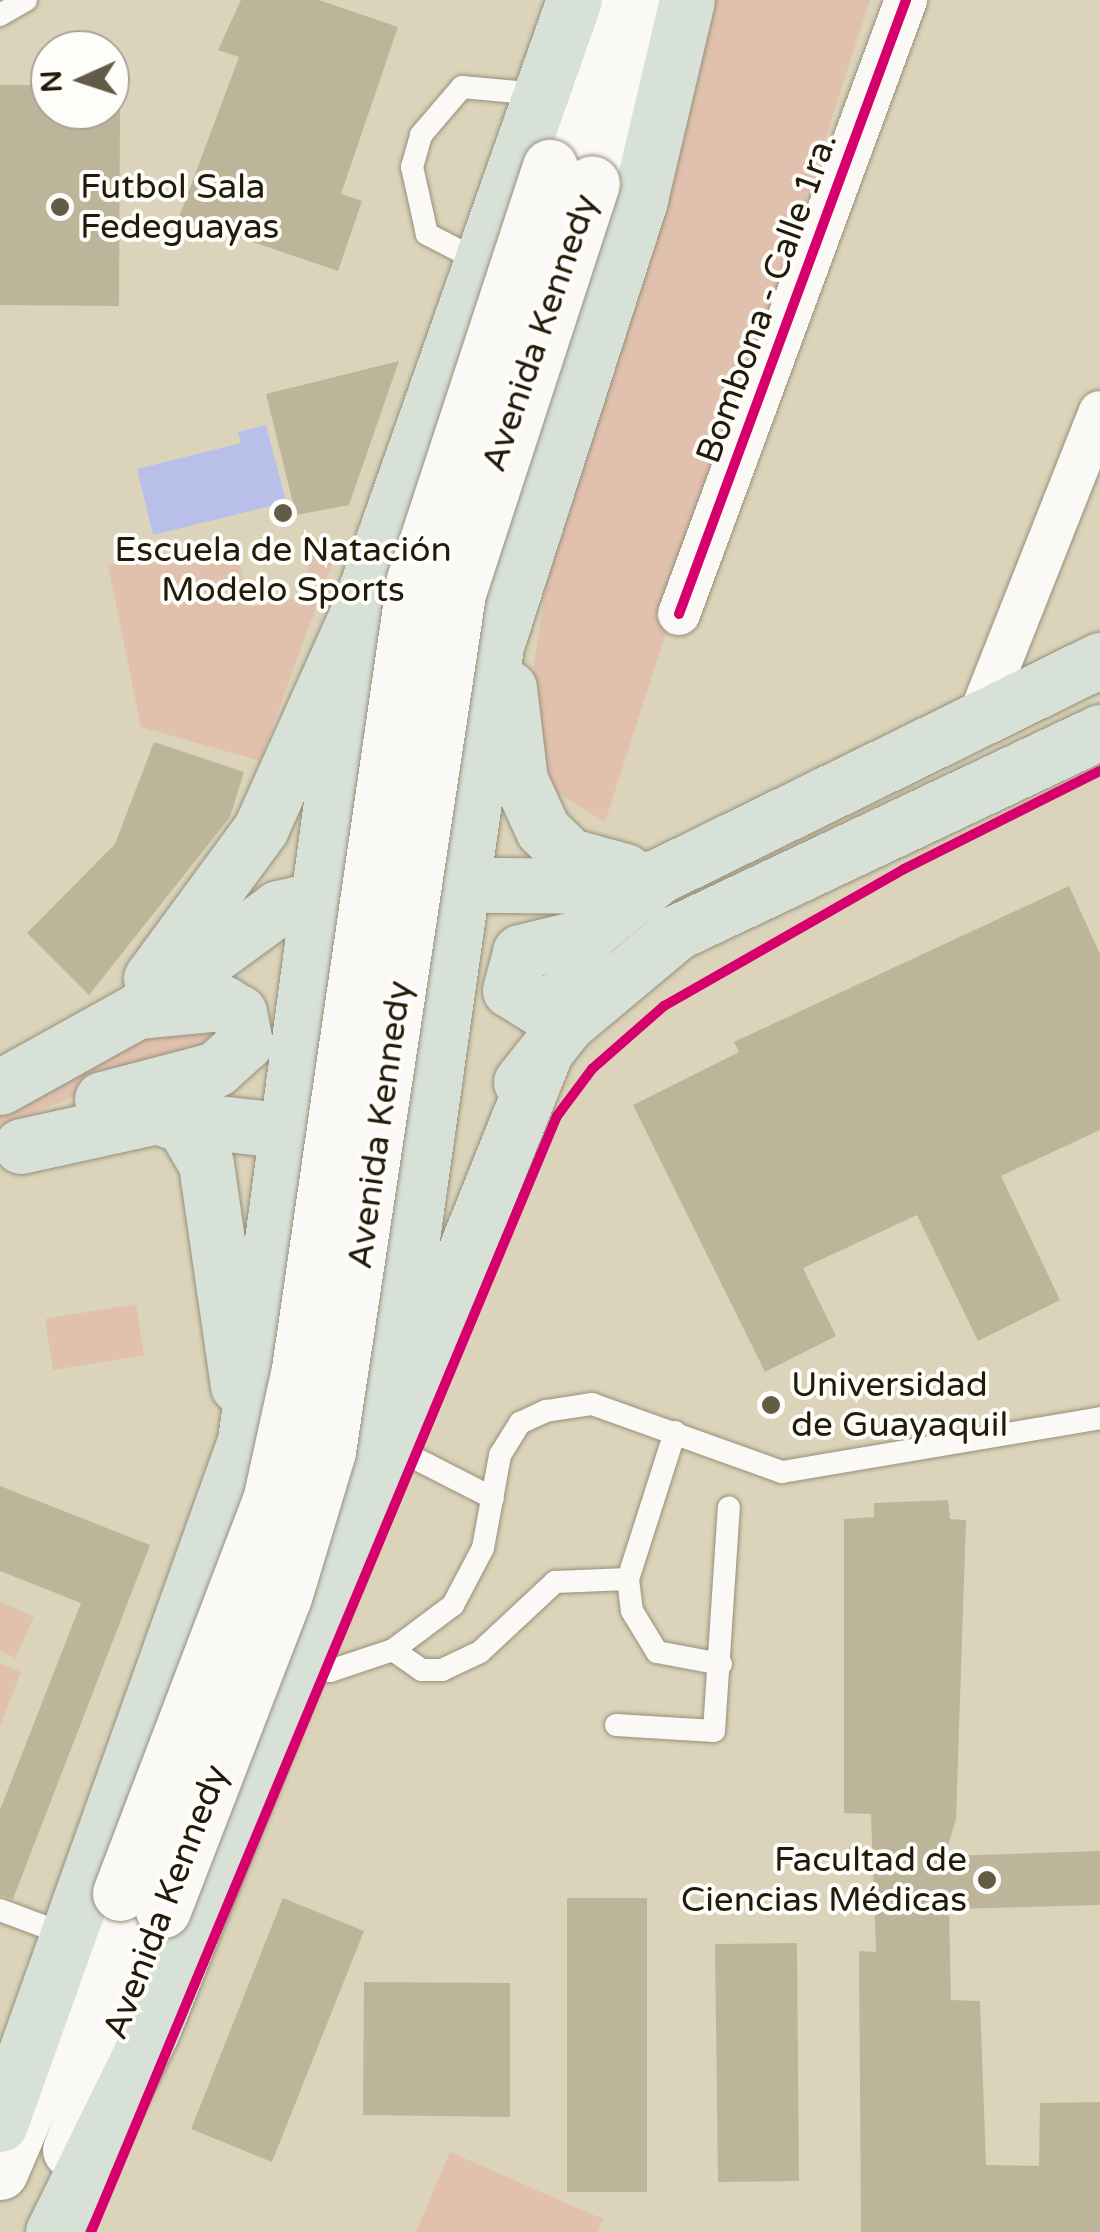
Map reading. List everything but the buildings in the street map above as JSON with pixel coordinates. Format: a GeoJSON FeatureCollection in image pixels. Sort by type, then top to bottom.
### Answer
{"type":"FeatureCollection","features":[{"type":"Feature","properties":{"kind":"main road"},"geometry":{"type":"LineString","coordinates":[[128,1016],[261,828],[356,617],[574,0]]}},
{"type":"Feature","properties":{"kind":"main road","name":"Avenida Kennedy"},"geometry":{"type":"LineString","coordinates":[[571,175],[605,0]]}},
{"type":"Feature","properties":{"kind":"main road","name":"Avenida Kennedy"},"geometry":{"type":"LineString","coordinates":[[39,2232],[273,1486],[299,1369],[414,580],[571,175],[659,0]]}},
{"type":"Feature","properties":{"kind":"main road"},"geometry":{"type":"LineString","coordinates":[[383,1442],[430,1136],[484,716],[516,562],[640,199],[687,0]]}},
{"type":"Feature","properties":{"kind":"main road"},"geometry":{"type":"LineString","coordinates":[[516,562],[507,658],[514,748],[543,830],[570,856],[605,870],[670,870]]}},
{"type":"Feature","properties":{"kind":"main road"},"geometry":{"type":"LineString","coordinates":[[0,2124],[64,1934],[228,1494],[271,1288],[286,1133],[356,617]]}},
{"type":"Feature","properties":{"kind":"main road"},"geometry":{"type":"LineString","coordinates":[[0,1087],[128,1016],[250,924],[320,894],[461,881],[620,886],[670,870],[1100,660]]}},
{"type":"Feature","properties":{"kind":"main road"},"geometry":{"type":"LineString","coordinates":[[346,693],[355,745],[396,782],[443,773],[484,716]]}},
{"type":"Feature","properties":{"kind":"main road"},"geometry":{"type":"LineString","coordinates":[[670,870],[586,936],[520,952],[510,990],[527,1007],[556,1006],[677,932],[1100,732]]}},
{"type":"Feature","properties":{"kind":"main road"},"geometry":{"type":"LineString","coordinates":[[11,1152],[158,1116],[286,1133],[430,1136],[489,1114],[545,1053],[677,932]]}},
{"type":"Feature","properties":{"kind":"main road"},"geometry":{"type":"LineString","coordinates":[[11,1152],[108,1095],[230,1064],[245,1042],[239,1012],[224,1003],[128,1016]]}},
{"type":"Feature","properties":{"kind":"main road"},"geometry":{"type":"LineString","coordinates":[[53,2232],[152,2031],[302,1667],[383,1442],[545,1053]]}},
{"type":"Feature","properties":{"kind":"main road"},"geometry":{"type":"LineString","coordinates":[[158,1116],[184,1126],[206,1164],[239,1390],[228,1494]]}},
{"type":"Feature","properties":{"kind":"main road"},"geometry":{"type":"LineString","coordinates":[[271,1288],[301,1230],[334,1216],[356,1219],[396,1254],[406,1308]]}},
{"type":"Feature","properties":{"kind":"main road","name":"Avenida Kennedy"},"geometry":{"type":"LineString","coordinates":[[0,2172],[142,1901]]}},
{"type":"Feature","properties":{"kind":"street","name":"Bombona - Calle 1ra."},"geometry":{"type":"LineString","coordinates":[[679,614],[906,0]]}},
{"type":"Feature","properties":{"kind":"street"},"geometry":{"type":"LineString","coordinates":[[979,717],[1100,412]]}},
{"type":"Feature","properties":{"kind":"lane"},"geometry":{"type":"LineString","coordinates":[[0,15],[26,0]]}},
{"type":"Feature","properties":{"kind":"lane"},"geometry":{"type":"LineString","coordinates":[[479,260],[427,234],[412,167],[420,135],[462,87],[539,94]]}},
{"type":"Feature","properties":{"kind":"lane"},"geometry":{"type":"LineString","coordinates":[[302,1667],[330,1672],[394,1650],[473,1578],[500,1454],[520,1423],[546,1411],[592,1404],[782,1472],[1100,1418]]}},
{"type":"Feature","properties":{"kind":"lane"},"geometry":{"type":"LineString","coordinates":[[675,1432],[628,1579],[632,1611],[657,1652],[721,1664]]}},
{"type":"Feature","properties":{"kind":"lane"},"geometry":{"type":"LineString","coordinates":[[383,1442],[493,1498]]}},
{"type":"Feature","properties":{"kind":"lane"},"geometry":{"type":"LineString","coordinates":[[616,1725],[714,1731],[729,1508]]}},
{"type":"Feature","properties":{"kind":"lane"},"geometry":{"type":"LineString","coordinates":[[394,1650],[422,1670],[442,1670],[480,1652],[555,1582],[628,1579]]}},
{"type":"Feature","properties":{"kind":"lane"},"geometry":{"type":"LineString","coordinates":[[0,1910],[64,1934]]}},
{"type":"Feature","properties":{"kind":"shaded area"},"geometry":{"type":"Polygon","coordinates":[[[715,0],[870,0],[605,822],[548,787],[531,686],[548,572],[715,0]]]}},
{"type":"Feature","properties":{"kind":"shaded area"},"geometry":{"type":"Polygon","coordinates":[[[233,538],[251,607],[299,598],[316,539],[339,544],[260,761],[141,727],[108,565],[233,538]]]}},
{"type":"Feature","properties":{"kind":"shaded area"},"geometry":{"type":"Polygon","coordinates":[[[192,1016],[231,1034],[0,1126],[0,1112],[192,1016]]]}},
{"type":"Feature","properties":{"kind":"shaded area"},"geometry":{"type":"Polygon","coordinates":[[[136,1304],[144,1355],[53,1370],[45,1319],[136,1304]]]}},
{"type":"Feature","properties":{"kind":"shaded area"},"geometry":{"type":"Polygon","coordinates":[[[0,1602],[34,1616],[16,1658],[0,1651],[0,1602]]]}},
{"type":"Feature","properties":{"kind":"shaded area"},"geometry":{"type":"Polygon","coordinates":[[[0,1663],[21,1672],[0,1727],[0,1663]]]}},
{"type":"Feature","properties":{"kind":"shaded area"},"geometry":{"type":"Polygon","coordinates":[[[450,2152],[603,2219],[598,2232],[416,2232],[450,2152]]]}},
{"type":"Feature","properties":{"kind":"water"},"geometry":{"type":"Polygon","coordinates":[[[266,425],[286,502],[153,535],[137,469],[241,443],[238,432],[266,425]]]}},
{"type":"Feature","properties":{"kind":"cycle path"},"geometry":{"type":"LineString","coordinates":[[679,614],[906,0]]}},
{"type":"Feature","properties":{"kind":"cycle path"},"geometry":{"type":"LineString","coordinates":[[91,2232],[557,1116],[592,1069],[664,1006],[904,869],[1100,771]]}},
{"type":"Feature","properties":{"kind":"place","name":"Futbol Sala Fedeguayas"},"geometry":{"type":"Point","coordinates":[60,207]}},
{"type":"Feature","properties":{"kind":"place","name":"Escuela de Natación Modelo Sports"},"geometry":{"type":"Point","coordinates":[283,513]}},
{"type":"Feature","properties":{"kind":"place","name":"Universidad de Guayaquil"},"geometry":{"type":"Point","coordinates":[771,1405]}},
{"type":"Feature","properties":{"kind":"place","name":"Facultad de Ciencias Médicas"},"geometry":{"type":"Point","coordinates":[987,1880]}}]}
